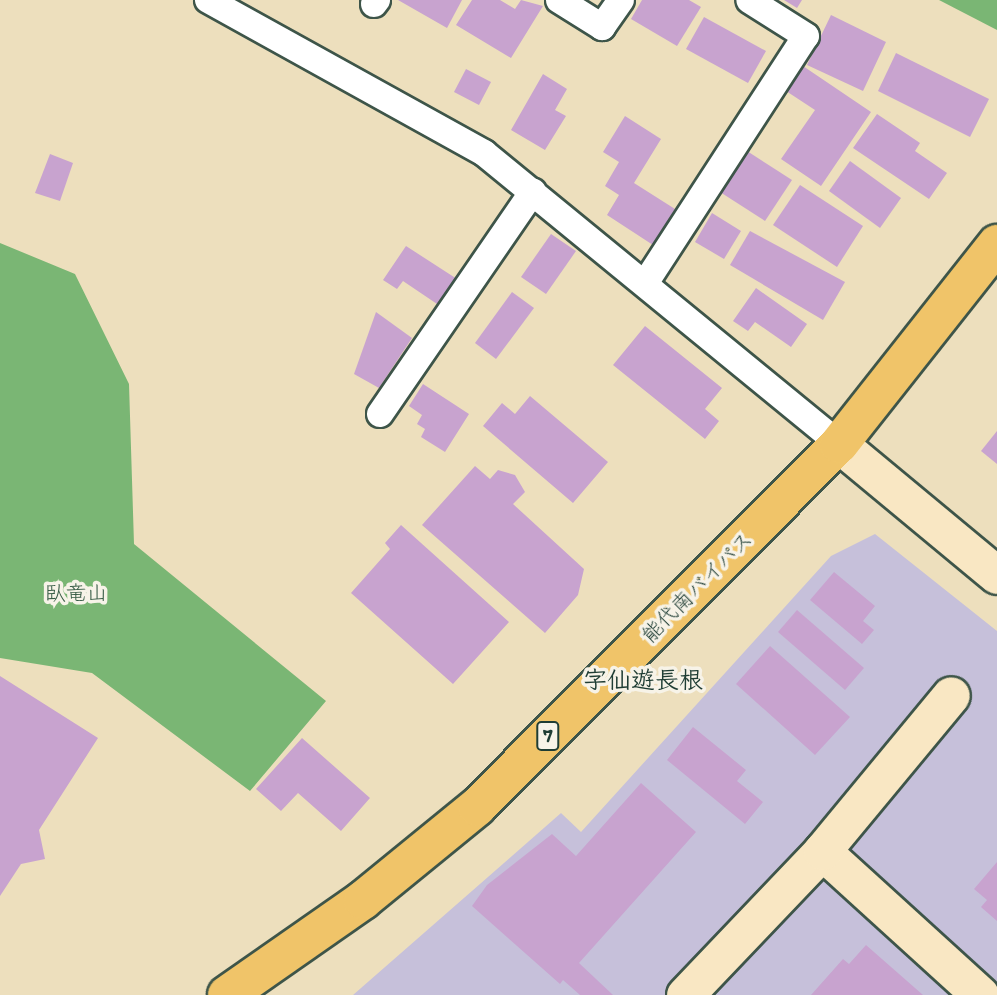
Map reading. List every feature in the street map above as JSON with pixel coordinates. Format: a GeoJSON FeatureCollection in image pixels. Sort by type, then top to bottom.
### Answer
{"type":"FeatureCollection","features":[{"type":"Feature","properties":{"kind":"highway","name":"能代南バイパス"},"geometry":{"type":"LineString","coordinates":[[227,995],[363,900],[477,807],[839,444],[997,244]]}},
{"type":"Feature","properties":{"kind":"street"},"geometry":{"type":"LineString","coordinates":[[208,0],[484,153],[646,282],[997,575]]}},
{"type":"Feature","properties":{"kind":"street"},"geometry":{"type":"LineString","coordinates":[[559,0],[602,27],[621,0]]}},
{"type":"Feature","properties":{"kind":"street"},"geometry":{"type":"LineString","coordinates":[[646,282],[807,36],[749,0]]}},
{"type":"Feature","properties":{"kind":"street"},"geometry":{"type":"LineString","coordinates":[[380,414],[534,191]]}},
{"type":"Feature","properties":{"kind":"street"},"geometry":{"type":"LineString","coordinates":[[685,995],[822,851],[951,695]]}},
{"type":"Feature","properties":{"kind":"street"},"geometry":{"type":"LineString","coordinates":[[822,851],[980,995]]}},
{"type":"Feature","properties":{"kind":"shaded area"},"geometry":{"type":"Polygon","coordinates":[[[875,534],[997,631],[997,995],[353,995],[561,813],[581,832],[831,556],[875,534]]]}},
{"type":"Feature","properties":{"kind":"green space"},"geometry":{"type":"Polygon","coordinates":[[[939,0],[997,0],[997,30],[939,0]]]}},
{"type":"Feature","properties":{"kind":"green space","name":"臥竜山"},"geometry":{"type":"Polygon","coordinates":[[[0,243],[75,274],[129,384],[134,544],[326,701],[250,791],[92,673],[0,658],[0,243]]]}},
{"type":"Feature","properties":{"kind":"building"},"geometry":{"type":"Polygon","coordinates":[[[398,0],[462,0],[447,28],[398,0]]]}},
{"type":"Feature","properties":{"kind":"building"},"geometry":{"type":"Polygon","coordinates":[[[472,0],[500,0],[515,9],[521,0],[543,6],[511,58],[456,25],[472,0]]]}},
{"type":"Feature","properties":{"kind":"building"},"geometry":{"type":"Polygon","coordinates":[[[642,0],[689,0],[701,7],[677,46],[631,19],[642,0]]]}},
{"type":"Feature","properties":{"kind":"building"},"geometry":{"type":"Polygon","coordinates":[[[784,0],[802,0],[797,8],[784,0]]]}},
{"type":"Feature","properties":{"kind":"building"},"geometry":{"type":"Polygon","coordinates":[[[831,15],[886,42],[863,91],[807,65],[831,15]]]}},
{"type":"Feature","properties":{"kind":"building"},"geometry":{"type":"Polygon","coordinates":[[[704,17],[766,51],[748,83],[686,49],[704,17]]]}},
{"type":"Feature","properties":{"kind":"building"},"geometry":{"type":"Polygon","coordinates":[[[896,53],[989,99],[970,137],[878,91],[896,53]]]}},
{"type":"Feature","properties":{"kind":"building"},"geometry":{"type":"Polygon","coordinates":[[[800,64],[871,112],[821,186],[781,159],[815,110],[783,89],[800,64]]]}},
{"type":"Feature","properties":{"kind":"building"},"geometry":{"type":"Polygon","coordinates":[[[466,69],[491,82],[479,105],[454,92],[466,69]]]}},
{"type":"Feature","properties":{"kind":"building"},"geometry":{"type":"Polygon","coordinates":[[[543,74],[567,89],[555,110],[566,116],[545,150],[511,130],[543,74]]]}},
{"type":"Feature","properties":{"kind":"building"},"geometry":{"type":"Polygon","coordinates":[[[877,114],[920,143],[915,151],[947,173],[929,199],[853,148],[877,114]]]}},
{"type":"Feature","properties":{"kind":"building"},"geometry":{"type":"Polygon","coordinates":[[[625,116],[661,139],[634,183],[675,209],[653,245],[607,215],[619,195],[605,186],[619,162],[603,152],[625,116]]]}},
{"type":"Feature","properties":{"kind":"building"},"geometry":{"type":"Polygon","coordinates":[[[747,151],[792,180],[765,221],[720,192],[747,151]]]}},
{"type":"Feature","properties":{"kind":"building"},"geometry":{"type":"Polygon","coordinates":[[[50,154],[73,163],[60,201],[35,193],[50,154]]]}},
{"type":"Feature","properties":{"kind":"building"},"geometry":{"type":"Polygon","coordinates":[[[850,161],[901,198],[880,228],[829,191],[850,161]]]}},
{"type":"Feature","properties":{"kind":"building"},"geometry":{"type":"Polygon","coordinates":[[[800,185],[863,226],[837,267],[773,225],[800,185]]]}},
{"type":"Feature","properties":{"kind":"building"},"geometry":{"type":"Polygon","coordinates":[[[712,213],[741,231],[724,259],[695,242],[712,213]]]}},
{"type":"Feature","properties":{"kind":"building"},"geometry":{"type":"Polygon","coordinates":[[[750,231],[845,282],[823,320],[730,265],[750,231]]]}},
{"type":"Feature","properties":{"kind":"building"},"geometry":{"type":"Polygon","coordinates":[[[551,234],[576,251],[546,294],[521,277],[551,234]]]}},
{"type":"Feature","properties":{"kind":"building"},"geometry":{"type":"Polygon","coordinates":[[[406,246],[457,279],[440,306],[403,281],[397,289],[383,280],[406,246]]]}},
{"type":"Feature","properties":{"kind":"building"},"geometry":{"type":"Polygon","coordinates":[[[756,288],[807,324],[791,347],[755,322],[748,331],[733,321],[756,288]]]}},
{"type":"Feature","properties":{"kind":"building"},"geometry":{"type":"Polygon","coordinates":[[[512,292],[534,308],[496,359],[475,343],[512,292]]]}},
{"type":"Feature","properties":{"kind":"building"},"geometry":{"type":"Polygon","coordinates":[[[376,312],[412,338],[379,388],[354,374],[376,312]]]}},
{"type":"Feature","properties":{"kind":"building"},"geometry":{"type":"Polygon","coordinates":[[[645,326],[722,388],[705,409],[719,421],[705,439],[613,365],[645,326]]]}},
{"type":"Feature","properties":{"kind":"building"},"geometry":{"type":"Polygon","coordinates":[[[423,384],[469,414],[445,452],[421,437],[425,429],[417,424],[422,415],[409,406],[423,384]]]}},
{"type":"Feature","properties":{"kind":"building"},"geometry":{"type":"Polygon","coordinates":[[[530,396],[608,462],[573,503],[483,426],[502,403],[515,414],[530,396]]]}},
{"type":"Feature","properties":{"kind":"building"},"geometry":{"type":"Polygon","coordinates":[[[997,431],[997,464],[981,451],[997,431]]]}},
{"type":"Feature","properties":{"kind":"building"},"geometry":{"type":"Polygon","coordinates":[[[475,466],[490,479],[498,470],[515,475],[525,492],[513,504],[584,569],[578,595],[545,633],[422,525],[475,466]]]}},
{"type":"Feature","properties":{"kind":"building"},"geometry":{"type":"Polygon","coordinates":[[[401,525],[509,622],[453,684],[351,593],[390,549],[385,543],[401,525]]]}},
{"type":"Feature","properties":{"kind":"building"},"geometry":{"type":"Polygon","coordinates":[[[834,572],[875,606],[863,621],[874,630],[862,644],[810,600],[834,572]]]}},
{"type":"Feature","properties":{"kind":"building"},"geometry":{"type":"Polygon","coordinates":[[[797,610],[864,668],[845,690],[778,632],[797,610]]]}},
{"type":"Feature","properties":{"kind":"building"},"geometry":{"type":"Polygon","coordinates":[[[770,646],[850,717],[815,755],[736,684],[770,646]]]}},
{"type":"Feature","properties":{"kind":"building"},"geometry":{"type":"Polygon","coordinates":[[[0,676],[98,738],[39,830],[45,859],[21,864],[0,896],[0,676]]]}},
{"type":"Feature","properties":{"kind":"building"},"geometry":{"type":"Polygon","coordinates":[[[693,727],[746,770],[737,781],[763,802],[745,824],[667,760],[693,727]]]}},
{"type":"Feature","properties":{"kind":"building"},"geometry":{"type":"Polygon","coordinates":[[[302,738],[370,798],[341,831],[298,793],[281,811],[256,789],[302,738]]]}},
{"type":"Feature","properties":{"kind":"building"},"geometry":{"type":"Polygon","coordinates":[[[641,783],[696,832],[579,963],[613,995],[580,995],[563,980],[560,984],[472,906],[487,885],[552,834],[576,856],[641,783]]]}},
{"type":"Feature","properties":{"kind":"building"},"geometry":{"type":"Polygon","coordinates":[[[997,862],[997,921],[981,907],[987,900],[974,889],[997,862]]]}},
{"type":"Feature","properties":{"kind":"building"},"geometry":{"type":"Polygon","coordinates":[[[866,945],[923,995],[811,995],[843,959],[849,964],[866,945]]]}},
{"type":"Feature","properties":{"kind":"district","name":"字仙遊長根"},"geometry":{"type":"Point","coordinates":[643,680]}}]}
